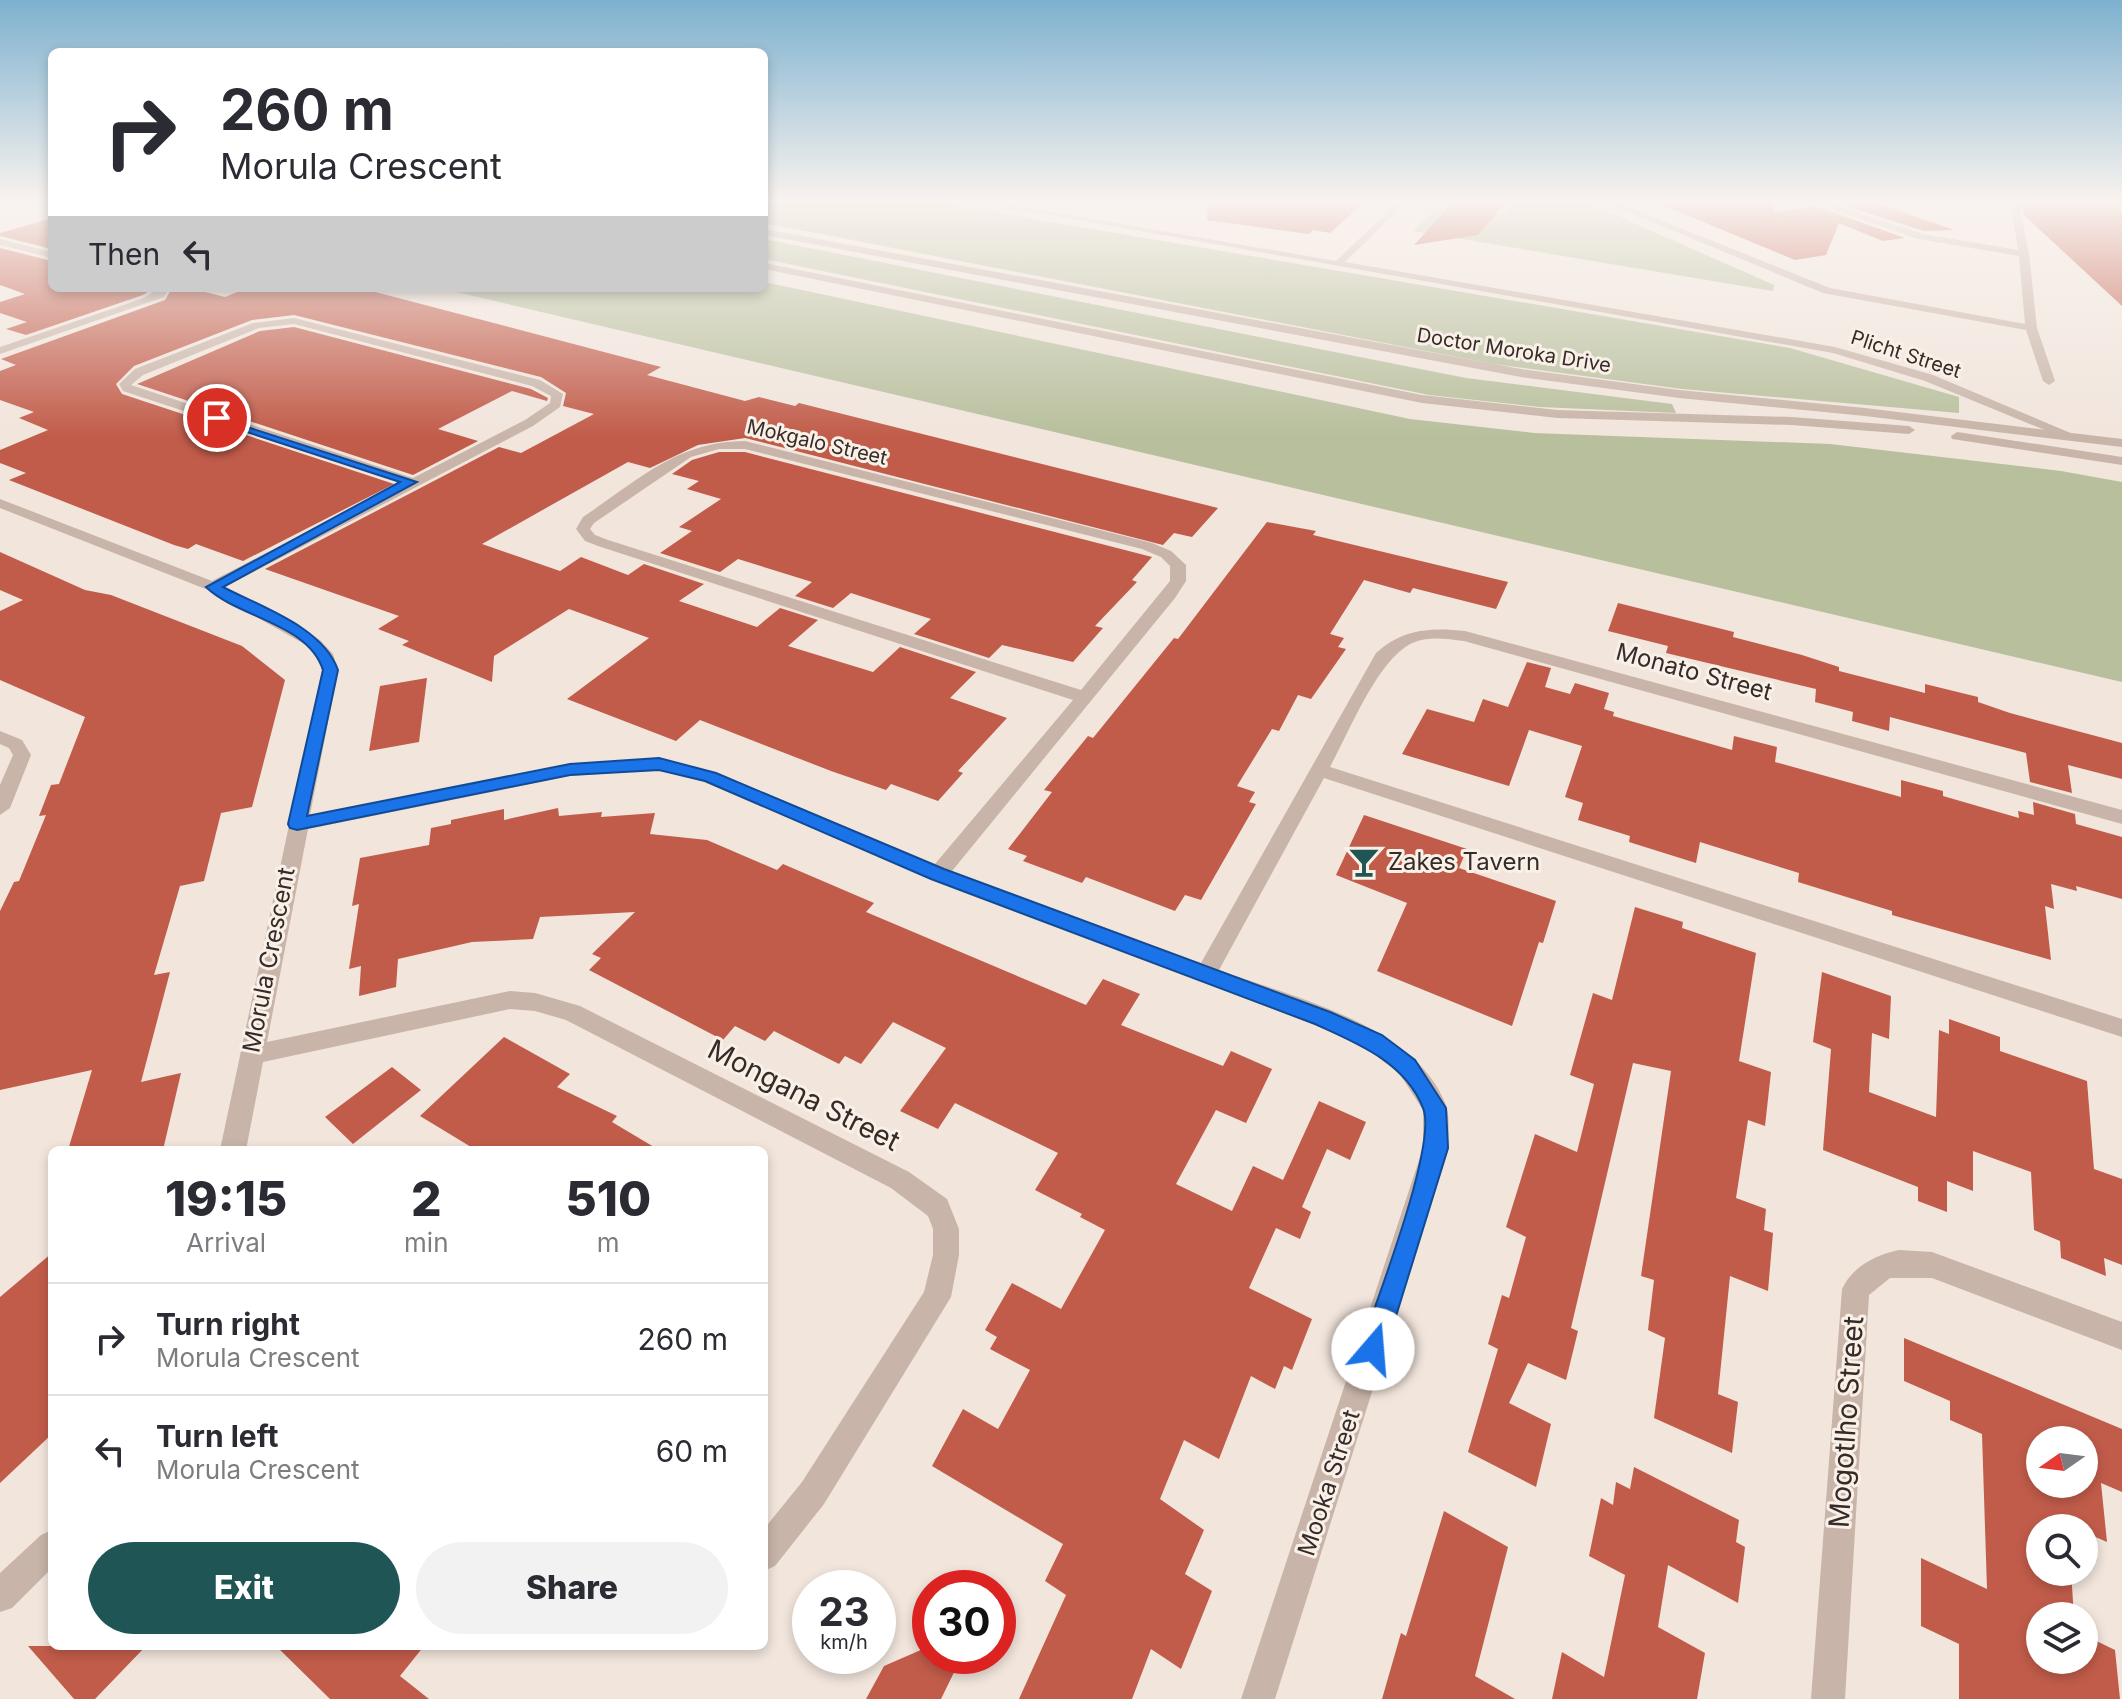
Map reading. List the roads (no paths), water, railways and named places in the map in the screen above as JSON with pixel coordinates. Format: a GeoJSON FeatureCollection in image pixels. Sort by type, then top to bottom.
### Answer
{"type":"FeatureCollection","features":[{"type":"Feature","properties":{"kind":"street"},"geometry":{"type":"LineString","coordinates":[[825,278],[1422,399],[1572,415],[1870,427],[2122,461]]}},
{"type":"Feature","properties":{"kind":"street","name":"Doctor Moroka Drive"},"geometry":{"type":"LineString","coordinates":[[1013,278],[1521,373],[1679,394],[2122,443]]}},
{"type":"Feature","properties":{"kind":"street","name":"Plicht Street"},"geometry":{"type":"LineString","coordinates":[[1426,278],[1835,350],[1929,378],[2074,437]]}},
{"type":"Feature","properties":{"kind":"street"},"geometry":{"type":"LineString","coordinates":[[1796,278],[1827,291],[2031,328]]}},
{"type":"Feature","properties":{"kind":"street"},"geometry":{"type":"LineString","coordinates":[[2026,278],[2031,328],[2049,381]]}},
{"type":"Feature","properties":{"kind":"street"},"geometry":{"type":"LineString","coordinates":[[2,349],[148,300],[162,292]]}},
{"type":"Feature","properties":{"kind":"street"},"geometry":{"type":"LineString","coordinates":[[213,587],[529,423],[556,404],[557,394],[536,383],[294,321],[269,323],[242,331],[139,372],[125,384],[135,391],[411,482]]}},
{"type":"Feature","properties":{"kind":"street","name":"Mokgalo Street"},"geometry":{"type":"LineString","coordinates":[[938,874],[1083,697],[1178,581],[1178,565],[1166,554],[776,453],[731,445],[686,454],[598,510],[583,529],[590,538],[1083,697]]}},
{"type":"Feature","properties":{"kind":"street","name":"Morula Crescent"},"geometry":{"type":"LineString","coordinates":[[0,503],[213,587],[295,630],[325,654],[330,670],[234,1146]]}},
{"type":"Feature","properties":{"kind":"street","name":"Monato Street"},"geometry":{"type":"LineString","coordinates":[[1206,974],[1382,657],[1407,636],[1445,633],[2122,817]]}},
{"type":"Feature","properties":{"kind":"street"},"geometry":{"type":"LineString","coordinates":[[0,737],[16,744],[22,755],[0,808]]}},
{"type":"Feature","properties":{"kind":"street","name":"Mooka Street"},"geometry":{"type":"LineString","coordinates":[[297,824],[570,770],[659,764],[710,777],[938,874],[1206,974],[1374,1041],[1407,1066],[1435,1108],[1436,1148],[1421,1203],[1258,1699]]}},
{"type":"Feature","properties":{"kind":"street"},"geometry":{"type":"LineString","coordinates":[[1318,770],[2122,1028]]}},
{"type":"Feature","properties":{"kind":"street","name":"Mongana Street"},"geometry":{"type":"LineString","coordinates":[[250,1055],[459,1009],[510,1000],[535,1002],[572,1012],[900,1180],[938,1208],[946,1229],[946,1255],[937,1297],[813,1493],[768,1550]]}},
{"type":"Feature","properties":{"kind":"street","name":"Mogotlho Street"},"geometry":{"type":"LineString","coordinates":[[1828,1699],[1856,1289],[1875,1269],[1905,1262],[1932,1265],[2122,1336]]}},
{"type":"Feature","properties":{"kind":"street"},"geometry":{"type":"LineString","coordinates":[[0,1596],[48,1550]]}},
{"type":"Feature","properties":{"kind":"place","name":"Zakes Tavern"},"geometry":{"type":"Point","coordinates":[1364,862]}}]}
